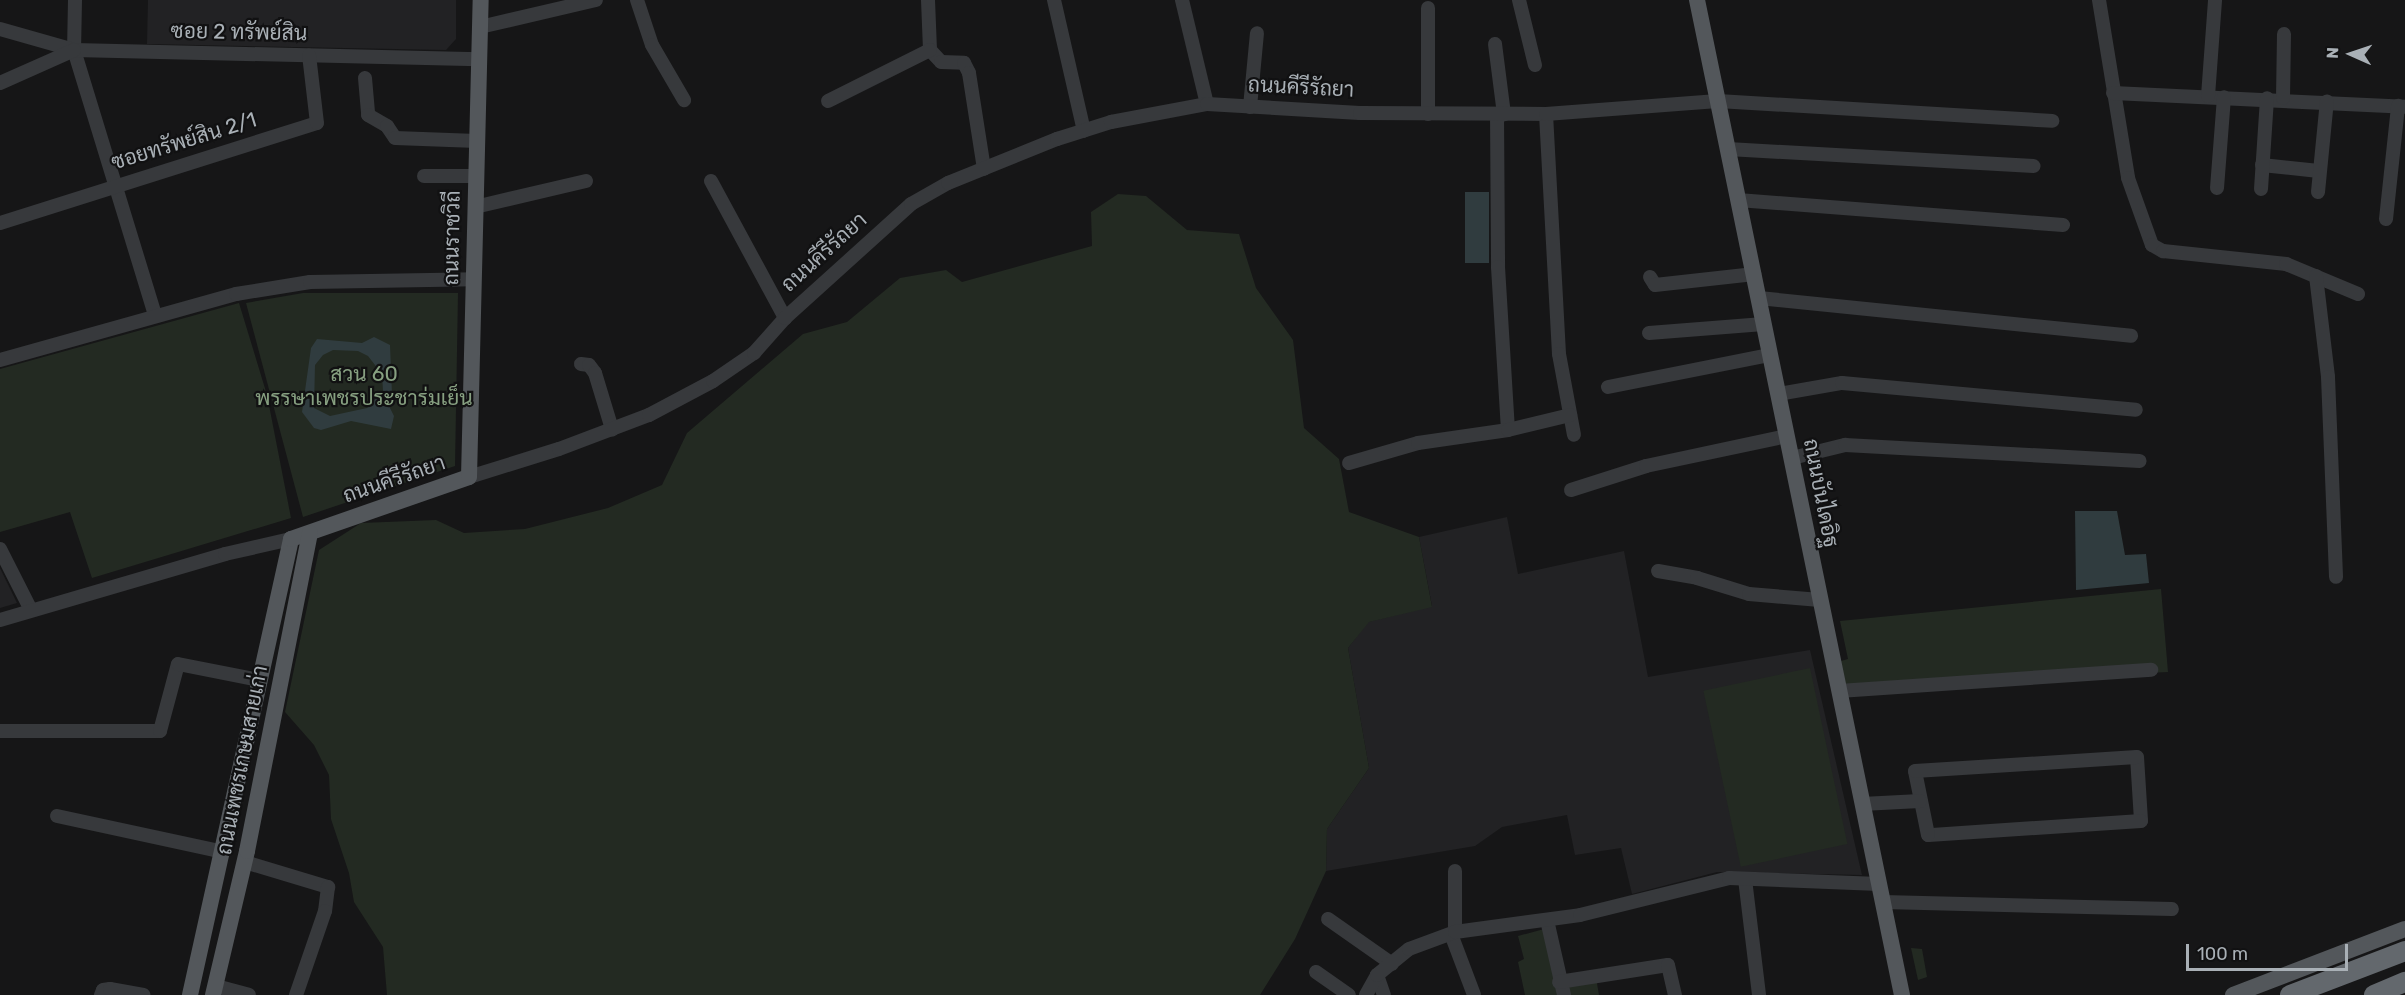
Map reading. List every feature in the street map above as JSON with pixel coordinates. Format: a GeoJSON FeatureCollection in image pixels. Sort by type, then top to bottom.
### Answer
{"type":"FeatureCollection","features":[{"type":"Feature","properties":{"kind":"highway"},"geometry":{"type":"LineString","coordinates":[[2290,995],[2405,951]]}},
{"type":"Feature","properties":{"kind":"highway"},"geometry":{"type":"LineString","coordinates":[[2374,995],[2405,982]]}},
{"type":"Feature","properties":{"kind":"main road","name":"ถนนราชวิถี"},"geometry":{"type":"LineString","coordinates":[[469,477],[481,0]]}},
{"type":"Feature","properties":{"kind":"main road","name":"ถนนบันไดอิฐ"},"geometry":{"type":"LineString","coordinates":[[1697,0],[1902,995]]}},
{"type":"Feature","properties":{"kind":"main road","name":"ถนนคีรีรัถยา"},"geometry":{"type":"LineString","coordinates":[[291,539],[469,477]]}},
{"type":"Feature","properties":{"kind":"main road","name":"ถนนเพชรเกษมสายเก่า"},"geometry":{"type":"LineString","coordinates":[[214,991],[245,862],[310,533]]}},
{"type":"Feature","properties":{"kind":"main road","name":"ถนนเพชรเกษมสายเก่า"},"geometry":{"type":"LineString","coordinates":[[190,995],[291,539]]}},
{"type":"Feature","properties":{"kind":"main road"},"geometry":{"type":"LineString","coordinates":[[2233,995],[2405,929]]}},
{"type":"Feature","properties":{"kind":"street"},"geometry":{"type":"LineString","coordinates":[[75,0],[74,50],[155,315]]}},
{"type":"Feature","properties":{"kind":"street"},"geometry":{"type":"LineString","coordinates":[[480,27],[596,0]]}},
{"type":"Feature","properties":{"kind":"street"},"geometry":{"type":"LineString","coordinates":[[637,0],[652,45],[684,100]]}},
{"type":"Feature","properties":{"kind":"street"},"geometry":{"type":"LineString","coordinates":[[928,0],[930,50],[940,62],[964,63],[984,169]]}},
{"type":"Feature","properties":{"kind":"street"},"geometry":{"type":"LineString","coordinates":[[1054,0],[1084,131]]}},
{"type":"Feature","properties":{"kind":"street"},"geometry":{"type":"LineString","coordinates":[[1182,0],[1207,104]]}},
{"type":"Feature","properties":{"kind":"street"},"geometry":{"type":"LineString","coordinates":[[1519,0],[1534,65]]}},
{"type":"Feature","properties":{"kind":"street"},"geometry":{"type":"LineString","coordinates":[[2099,0],[2128,178],[2152,245],[2163,251],[2286,264],[2358,294]]}},
{"type":"Feature","properties":{"kind":"street"},"geometry":{"type":"LineString","coordinates":[[2208,96],[2215,0]]}},
{"type":"Feature","properties":{"kind":"street"},"geometry":{"type":"LineString","coordinates":[[1428,8],[1428,114]]}},
{"type":"Feature","properties":{"kind":"street","name":"ซอย 2 ทรัพย์สิน"},"geometry":{"type":"LineString","coordinates":[[0,29],[74,50],[479,58]]}},
{"type":"Feature","properties":{"kind":"street"},"geometry":{"type":"LineString","coordinates":[[1250,107],[1257,33]]}},
{"type":"Feature","properties":{"kind":"street"},"geometry":{"type":"LineString","coordinates":[[2283,98],[2284,34]]}},
{"type":"Feature","properties":{"kind":"street"},"geometry":{"type":"LineString","coordinates":[[1495,44],[1500,114],[1498,267],[1508,430]]}},
{"type":"Feature","properties":{"kind":"street"},"geometry":{"type":"LineString","coordinates":[[0,83],[74,50]]}},
{"type":"Feature","properties":{"kind":"street"},"geometry":{"type":"LineString","coordinates":[[828,101],[930,50]]}},
{"type":"Feature","properties":{"kind":"street","name":"ซอยทรัพย์สิน 2/1"},"geometry":{"type":"LineString","coordinates":[[0,223],[114,185],[317,123],[309,55]]}},
{"type":"Feature","properties":{"kind":"street"},"geometry":{"type":"LineString","coordinates":[[365,78],[368,115],[387,126],[394,138],[477,141]]}},
{"type":"Feature","properties":{"kind":"street"},"geometry":{"type":"LineString","coordinates":[[2113,93],[2283,98],[2402,107],[2386,219]]}},
{"type":"Feature","properties":{"kind":"street"},"geometry":{"type":"LineString","coordinates":[[2217,188],[2224,96]]}},
{"type":"Feature","properties":{"kind":"street"},"geometry":{"type":"LineString","coordinates":[[2261,189],[2268,98]]}},
{"type":"Feature","properties":{"kind":"street","name":"ถนนคีรีรัถยา"},"geometry":{"type":"LineString","coordinates":[[469,477],[612,429],[713,381],[754,352],[784,318],[911,204],[984,169],[1084,131],[1207,104],[1428,114],[1546,114],[1718,101],[2052,121]]}},
{"type":"Feature","properties":{"kind":"street"},"geometry":{"type":"LineString","coordinates":[[2318,192],[2326,101]]}},
{"type":"Feature","properties":{"kind":"street"},"geometry":{"type":"LineString","coordinates":[[1546,114],[1559,354],[1574,435]]}},
{"type":"Feature","properties":{"kind":"street"},"geometry":{"type":"LineString","coordinates":[[1728,149],[2034,166]]}},
{"type":"Feature","properties":{"kind":"street"},"geometry":{"type":"LineString","coordinates":[[2262,165],[2319,171]]}},
{"type":"Feature","properties":{"kind":"street"},"geometry":{"type":"LineString","coordinates":[[424,176],[476,176]]}},
{"type":"Feature","properties":{"kind":"street"},"geometry":{"type":"LineString","coordinates":[[475,207],[586,181]]}},
{"type":"Feature","properties":{"kind":"street"},"geometry":{"type":"LineString","coordinates":[[711,181],[784,318]]}},
{"type":"Feature","properties":{"kind":"street"},"geometry":{"type":"LineString","coordinates":[[1738,200],[2063,225]]}},
{"type":"Feature","properties":{"kind":"street"},"geometry":{"type":"LineString","coordinates":[[1650,277],[1655,285],[1754,274]]}},
{"type":"Feature","properties":{"kind":"street"},"geometry":{"type":"LineString","coordinates":[[2316,276],[2328,378],[2336,577]]}},
{"type":"Feature","properties":{"kind":"street"},"geometry":{"type":"LineString","coordinates":[[0,360],[237,294],[310,282],[474,279]]}},
{"type":"Feature","properties":{"kind":"street"},"geometry":{"type":"LineString","coordinates":[[1759,298],[2131,336]]}},
{"type":"Feature","properties":{"kind":"street"},"geometry":{"type":"LineString","coordinates":[[1649,333],[1764,324]]}},
{"type":"Feature","properties":{"kind":"street"},"geometry":{"type":"LineString","coordinates":[[1608,387],[1770,355]]}},
{"type":"Feature","properties":{"kind":"street"},"geometry":{"type":"LineString","coordinates":[[581,364],[589,365],[595,373],[612,429]]}},
{"type":"Feature","properties":{"kind":"street"},"geometry":{"type":"LineString","coordinates":[[1778,394],[1842,383],[2136,410]]}},
{"type":"Feature","properties":{"kind":"street"},"geometry":{"type":"LineString","coordinates":[[1349,463],[1418,443],[1508,430],[1570,416]]}},
{"type":"Feature","properties":{"kind":"street"},"geometry":{"type":"LineString","coordinates":[[1571,490],[1646,466],[1787,436]]}},
{"type":"Feature","properties":{"kind":"street"},"geometry":{"type":"LineString","coordinates":[[1792,458],[1845,445],[2139,460]]}},
{"type":"Feature","properties":{"kind":"street","name":"ถนนคีรีรัถยา"},"geometry":{"type":"LineString","coordinates":[[0,620],[291,539]]}},
{"type":"Feature","properties":{"kind":"street"},"geometry":{"type":"LineString","coordinates":[[0,549],[31,610]]}},
{"type":"Feature","properties":{"kind":"street"},"geometry":{"type":"LineString","coordinates":[[1658,571],[1697,578],[1749,594],[1820,600]]}},
{"type":"Feature","properties":{"kind":"street"},"geometry":{"type":"LineString","coordinates":[[0,731],[160,731],[178,664],[259,680]]}},
{"type":"Feature","properties":{"kind":"street"},"geometry":{"type":"LineString","coordinates":[[1839,691],[2151,670]]}},
{"type":"Feature","properties":{"kind":"street"},"geometry":{"type":"LineString","coordinates":[[2137,757],[2141,820],[1928,835],[1920,801],[1915,771],[2137,757]]}},
{"type":"Feature","properties":{"kind":"street"},"geometry":{"type":"LineString","coordinates":[[1862,804],[1920,801]]}},
{"type":"Feature","properties":{"kind":"street"},"geometry":{"type":"LineString","coordinates":[[57,816],[223,852]]}},
{"type":"Feature","properties":{"kind":"street"},"geometry":{"type":"LineString","coordinates":[[245,862],[328,887],[325,911],[296,995]]}},
{"type":"Feature","properties":{"kind":"street"},"geometry":{"type":"LineString","coordinates":[[1455,871],[1453,933],[1474,995]]}},
{"type":"Feature","properties":{"kind":"street"},"geometry":{"type":"LineString","coordinates":[[1745,879],[1759,995]]}},
{"type":"Feature","properties":{"kind":"street"},"geometry":{"type":"LineString","coordinates":[[1366,995],[1377,975],[1409,949],[1453,933],[1547,920],[1719,880],[1879,884]]}},
{"type":"Feature","properties":{"kind":"street"},"geometry":{"type":"LineString","coordinates":[[1883,902],[2172,909]]}},
{"type":"Feature","properties":{"kind":"street"},"geometry":{"type":"LineString","coordinates":[[1328,919],[1392,964]]}},
{"type":"Feature","properties":{"kind":"street"},"geometry":{"type":"LineString","coordinates":[[1547,920],[1561,989],[1662,964],[1671,970],[1676,995]]}},
{"type":"Feature","properties":{"kind":"street"},"geometry":{"type":"LineString","coordinates":[[1316,972],[1349,995]]}},
{"type":"Feature","properties":{"kind":"street"},"geometry":{"type":"LineString","coordinates":[[1377,975],[1384,995]]}},
{"type":"Feature","properties":{"kind":"street"},"geometry":{"type":"LineString","coordinates":[[101,995],[110,989],[143,995]]}},
{"type":"Feature","properties":{"kind":"street"},"geometry":{"type":"LineString","coordinates":[[214,991],[249,995]]}},
{"type":"Feature","properties":{"kind":"shaded area"},"geometry":{"type":"Polygon","coordinates":[[[148,0],[456,0],[456,39],[446,50],[147,44],[148,0]]]}},
{"type":"Feature","properties":{"kind":"shaded area"},"geometry":{"type":"Polygon","coordinates":[[[1465,192],[1489,192],[1489,263],[1465,263],[1465,192]]]}},
{"type":"Feature","properties":{"kind":"shaded area"},"geometry":{"type":"Polygon","coordinates":[[[374,337],[390,345],[392,394],[388,404],[394,416],[391,429],[351,421],[321,430],[314,428],[302,412],[311,348],[317,339],[362,343],[374,337]],[[333,350],[323,355],[315,365],[314,408],[330,416],[367,408],[383,391],[382,374],[368,356],[358,351],[333,350]]]}},
{"type":"Feature","properties":{"kind":"shaded area"},"geometry":{"type":"Polygon","coordinates":[[[2075,511],[2117,511],[2125,555],[2146,554],[2149,583],[2076,590],[2075,511]]]}},
{"type":"Feature","properties":{"kind":"shaded area"},"geometry":{"type":"Polygon","coordinates":[[[1507,517],[1518,574],[1624,551],[1648,677],[1810,650],[1862,875],[1717,872],[1632,894],[1621,848],[1575,855],[1567,815],[1502,827],[1475,846],[1326,871],[1327,829],[1369,768],[1348,648],[1368,622],[1432,606],[1419,537],[1507,517]]]}},
{"type":"Feature","properties":{"kind":"shaded area"},"geometry":{"type":"Polygon","coordinates":[[[0,568],[17,603],[0,608],[0,568]]]}},
{"type":"Feature","properties":{"kind":"green space"},"geometry":{"type":"Polygon","coordinates":[[[1118,194],[1146,196],[1187,230],[1239,234],[1256,288],[1293,340],[1304,428],[1339,459],[1349,512],[1419,537],[1432,607],[1369,622],[1348,648],[1369,768],[1327,829],[1326,871],[1295,939],[1260,995],[387,995],[383,947],[354,902],[349,873],[331,819],[329,775],[314,745],[285,712],[319,550],[361,523],[436,520],[464,533],[525,529],[608,508],[662,485],[687,433],[803,334],[847,322],[900,278],[946,270],[962,282],[1092,246],[1091,212],[1118,194]]]}},
{"type":"Feature","properties":{"kind":"green space","name":"สวน 60 พรรษาเพชรประชาร่มเย็น"},"geometry":{"type":"Polygon","coordinates":[[[303,293],[458,293],[455,466],[303,517],[246,303],[303,293]]]}},
{"type":"Feature","properties":{"kind":"green space"},"geometry":{"type":"Polygon","coordinates":[[[239,303],[267,395],[291,518],[92,578],[70,512],[0,532],[0,369],[239,303]]]}},
{"type":"Feature","properties":{"kind":"green space"},"geometry":{"type":"Polygon","coordinates":[[[2161,589],[2168,672],[1845,688],[1841,661],[1848,659],[1840,621],[2161,589]]]}},
{"type":"Feature","properties":{"kind":"green space"},"geometry":{"type":"Polygon","coordinates":[[[1810,668],[1847,844],[1741,867],[1703,691],[1810,668]]]}},
{"type":"Feature","properties":{"kind":"green space"},"geometry":{"type":"Polygon","coordinates":[[[1555,926],[1563,978],[1595,972],[1599,995],[1525,995],[1518,962],[1524,959],[1518,936],[1555,926]]]}},
{"type":"Feature","properties":{"kind":"green space"},"geometry":{"type":"Polygon","coordinates":[[[1911,948],[1922,949],[1927,977],[1918,980],[1911,948]]]}}]}
